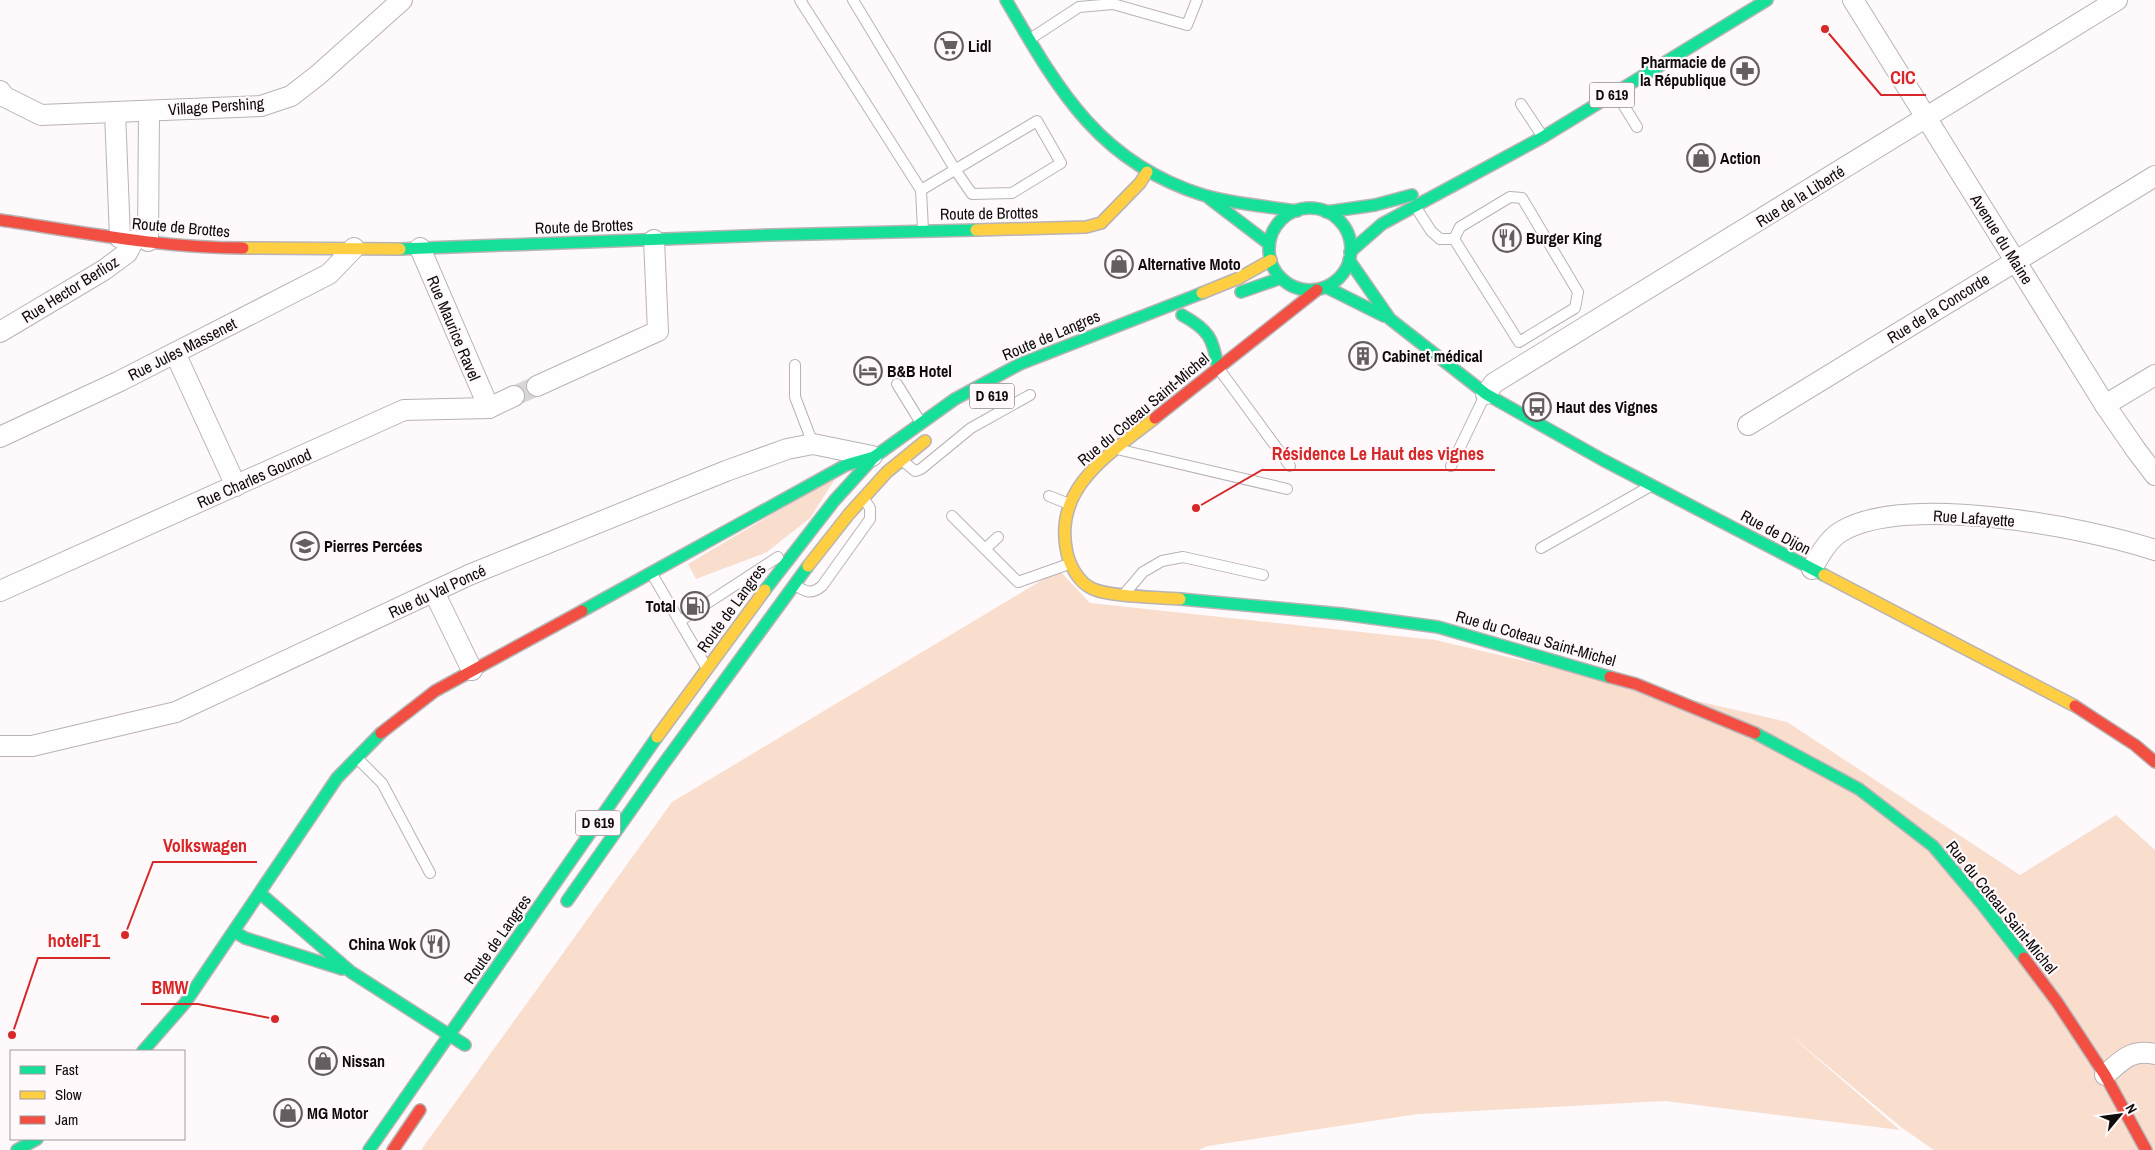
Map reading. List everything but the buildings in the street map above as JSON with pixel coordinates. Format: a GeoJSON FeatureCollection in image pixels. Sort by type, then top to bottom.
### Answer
{"type":"FeatureCollection","features":[{"type":"Feature","properties":{"kind":"street","name":"Village Pershing"},"geometry":{"type":"LineString","coordinates":[[0,91],[5,97],[41,115],[261,106],[291,96],[318,75],[402,0]]}},
{"type":"Feature","properties":{"kind":"street"},"geometry":{"type":"LineString","coordinates":[[1006,0],[1046,68],[1081,118],[1111,148],[1163,181],[1205,195],[1297,210],[1310,208],[1326,212],[1342,224],[1348,234],[1350,256]]}},
{"type":"Feature","properties":{"kind":"street","name":"D 619"},"geometry":{"type":"LineString","coordinates":[[1326,212],[1375,205],[1453,184],[1543,137],[1767,0]]}},
{"type":"Feature","properties":{"kind":"street","name":"Avenue du Maine"},"geometry":{"type":"LineString","coordinates":[[1853,0],[2105,405],[2155,475]]}},
{"type":"Feature","properties":{"kind":"street","name":"Rue de la Liberté"},"geometry":{"type":"LineString","coordinates":[[1486,394],[1494,384],[2117,0]]}},
{"type":"Feature","properties":{"kind":"street"},"geometry":{"type":"LineString","coordinates":[[134,240],[149,110]]}},
{"type":"Feature","properties":{"kind":"street"},"geometry":{"type":"LineString","coordinates":[[115,112],[134,240]]}},
{"type":"Feature","properties":{"kind":"street","name":"Route de Brottes"},"geometry":{"type":"LineString","coordinates":[[0,220],[134,240],[210,248],[420,248],[924,230],[1086,227],[1101,223],[1140,183],[1147,172]]}},
{"type":"Feature","properties":{"kind":"street","name":"Rue de la Concorde"},"geometry":{"type":"LineString","coordinates":[[1748,425],[2155,176]]}},
{"type":"Feature","properties":{"kind":"street"},"geometry":{"type":"LineString","coordinates":[[1297,210],[1286,216],[1277,226],[1269,244],[1271,260],[1275,270],[1295,288],[1306,290],[1322,288],[1342,276],[1350,256],[1382,224],[1453,184]]}},
{"type":"Feature","properties":{"kind":"street"},"geometry":{"type":"LineString","coordinates":[[1205,195],[1269,244]]}},
{"type":"Feature","properties":{"kind":"street","name":"Rue Hector Berlioz"},"geometry":{"type":"LineString","coordinates":[[0,332],[104,270],[127,253],[134,240]]}},
{"type":"Feature","properties":{"kind":"street"},"geometry":{"type":"LineString","coordinates":[[537,386],[658,331],[654,240]]}},
{"type":"Feature","properties":{"kind":"street","name":"Rue Jules Massenet"},"geometry":{"type":"LineString","coordinates":[[0,437],[120,381],[329,274],[354,248]]}},
{"type":"Feature","properties":{"kind":"street","name":"Rue Maurice Ravel"},"geometry":{"type":"LineString","coordinates":[[420,248],[489,408]]}},
{"type":"Feature","properties":{"kind":"street","name":"Rue de Dijon"},"geometry":{"type":"LineString","coordinates":[[1350,256],[1367,288],[1390,319]]}},
{"type":"Feature","properties":{"kind":"street","name":"Route de Langres"},"geometry":{"type":"LineString","coordinates":[[369,1150],[707,669],[801,542],[834,501],[874,457],[955,399],[1020,364],[1238,278],[1271,260]]}},
{"type":"Feature","properties":{"kind":"street"},"geometry":{"type":"LineString","coordinates":[[1227,298],[1285,281]]}},
{"type":"Feature","properties":{"kind":"street"},"geometry":{"type":"LineString","coordinates":[[1279,320],[1285,281]]}},
{"type":"Feature","properties":{"kind":"street","name":"Rue de Dijon"},"geometry":{"type":"LineString","coordinates":[[1322,288],[1390,319],[1486,394],[1652,486],[2069,702],[2135,745],[2155,762]]}},
{"type":"Feature","properties":{"kind":"street","name":"Rue du Coteau Saint-Michel"},"geometry":{"type":"LineString","coordinates":[[1322,288],[1096,465],[1083,480],[1063,524],[1063,540],[1070,564],[1076,574],[1090,588],[1123,594],[1323,612],[1438,626],[1636,684],[1751,731],[1859,789],[1933,846],[1982,904],[2057,1002],[2105,1075],[2146,1150]]}},
{"type":"Feature","properties":{"kind":"street"},"geometry":{"type":"LineString","coordinates":[[1169,320],[1200,308]]}},
{"type":"Feature","properties":{"kind":"street"},"geometry":{"type":"LineString","coordinates":[[1182,315],[1199,324],[1209,333],[1213,342],[1218,368]]}},
{"type":"Feature","properties":{"kind":"street"},"geometry":{"type":"LineString","coordinates":[[175,353],[236,486]]}},
{"type":"Feature","properties":{"kind":"street"},"geometry":{"type":"LineString","coordinates":[[2105,405],[2155,375]]}},
{"type":"Feature","properties":{"kind":"street","name":"Rue Charles Gounod"},"geometry":{"type":"LineString","coordinates":[[0,591],[404,410],[489,408],[514,396]]}},
{"type":"Feature","properties":{"kind":"street","name":"D 619"},"geometry":{"type":"LineString","coordinates":[[561,909],[662,766],[796,586],[818,553],[887,472],[934,434]]}},
{"type":"Feature","properties":{"kind":"street","name":"Rue du Val Poncé"},"geometry":{"type":"LineString","coordinates":[[0,746],[32,746],[176,712],[434,592],[540,546],[726,471],[787,449],[813,444],[874,457]]}},
{"type":"Feature","properties":{"kind":"street"},"geometry":{"type":"LineString","coordinates":[[144,1050],[185,1003],[261,894],[336,778],[356,757],[405,713],[435,691],[652,573],[754,514],[838,470],[874,457]]}},
{"type":"Feature","properties":{"kind":"street","name":"Rue Lafayette"},"geometry":{"type":"LineString","coordinates":[[1812,569],[1825,547],[1839,532],[1846,528],[1890,517],[1920,515],[1971,515],[2039,523],[2096,534],[2155,550]]}},
{"type":"Feature","properties":{"kind":"street"},"geometry":{"type":"LineString","coordinates":[[434,592],[472,670]]}},
{"type":"Feature","properties":{"kind":"street"},"geometry":{"type":"LineString","coordinates":[[261,894],[351,972],[465,1045]]}},
{"type":"Feature","properties":{"kind":"street"},"geometry":{"type":"LineString","coordinates":[[235,932],[258,942],[351,972]]}},
{"type":"Feature","properties":{"kind":"street"},"geometry":{"type":"LineString","coordinates":[[2105,1075],[2126,1057],[2143,1051],[2155,1054]]}},
{"type":"Feature","properties":{"kind":"street"},"geometry":{"type":"LineString","coordinates":[[393,1150],[426,1101]]}},
{"type":"Feature","properties":{"kind":"street"},"geometry":{"type":"LineString","coordinates":[[17,1150],[35,1140]]}},
{"type":"Feature","properties":{"kind":"lane"},"geometry":{"type":"LineString","coordinates":[[800,0],[921,190],[924,230]]}},
{"type":"Feature","properties":{"kind":"lane"},"geometry":{"type":"LineString","coordinates":[[854,0],[956,171],[972,194],[1012,193],[1061,163],[1037,121],[956,171],[921,190]]}},
{"type":"Feature","properties":{"kind":"lane"},"geometry":{"type":"LineString","coordinates":[[1029,40],[1079,7],[1116,2],[1187,25],[1197,0]]}},
{"type":"Feature","properties":{"kind":"lane"},"geometry":{"type":"LineString","coordinates":[[1616,93],[1637,127]]}},
{"type":"Feature","properties":{"kind":"lane"},"geometry":{"type":"LineString","coordinates":[[1522,104],[1543,137]]}},
{"type":"Feature","properties":{"kind":"lane"},"geometry":{"type":"LineString","coordinates":[[1510,197],[1522,198],[1578,292],[1575,308],[1519,342],[1454,238],[1460,227],[1510,197]]}},
{"type":"Feature","properties":{"kind":"lane"},"geometry":{"type":"LineString","coordinates":[[1414,206],[1431,231],[1440,239],[1454,238]]}},
{"type":"Feature","properties":{"kind":"lane"},"geometry":{"type":"LineString","coordinates":[[795,364],[796,398],[813,444]]}},
{"type":"Feature","properties":{"kind":"lane"},"geometry":{"type":"LineString","coordinates":[[1218,368],[1290,466]]}},
{"type":"Feature","properties":{"kind":"lane"},"geometry":{"type":"LineString","coordinates":[[897,384],[921,422],[934,434]]}},
{"type":"Feature","properties":{"kind":"lane"},"geometry":{"type":"LineString","coordinates":[[1452,466],[1486,394]]}},
{"type":"Feature","properties":{"kind":"lane"},"geometry":{"type":"LineString","coordinates":[[890,445],[911,470],[921,469],[971,428],[1030,395]]}},
{"type":"Feature","properties":{"kind":"lane"},"geometry":{"type":"LineString","coordinates":[[1116,449],[1287,489]]}},
{"type":"Feature","properties":{"kind":"lane"},"geometry":{"type":"LineString","coordinates":[[1542,548],[1652,486]]}},
{"type":"Feature","properties":{"kind":"lane"},"geometry":{"type":"LineString","coordinates":[[1049,496],[1070,505]]}},
{"type":"Feature","properties":{"kind":"lane"},"geometry":{"type":"LineString","coordinates":[[777,574],[806,592],[815,592],[822,586],[870,519],[870,508],[864,498]]}},
{"type":"Feature","properties":{"kind":"lane"},"geometry":{"type":"LineString","coordinates":[[952,516],[1018,582],[1070,564]]}},
{"type":"Feature","properties":{"kind":"lane"},"geometry":{"type":"LineString","coordinates":[[985,549],[998,537]]}},
{"type":"Feature","properties":{"kind":"lane"},"geometry":{"type":"LineString","coordinates":[[680,621],[801,542],[818,553]]}},
{"type":"Feature","properties":{"kind":"lane"},"geometry":{"type":"LineString","coordinates":[[1123,594],[1143,572],[1162,561],[1183,557],[1263,575]]}},
{"type":"Feature","properties":{"kind":"lane"},"geometry":{"type":"LineString","coordinates":[[652,573],[707,669]]}},
{"type":"Feature","properties":{"kind":"lane"},"geometry":{"type":"LineString","coordinates":[[356,757],[382,783],[430,874]]}},
{"type":"Feature","properties":{"kind":"lane"},"geometry":{"type":"LineString","coordinates":[[561,909],[565,886],[601,836],[604,827],[602,818]]}},
{"type":"Feature","properties":{"kind":"shaded area"},"geometry":{"type":"Polygon","coordinates":[[[837,476],[810,518],[767,552],[696,579],[688,564],[837,476]]]}},
{"type":"Feature","properties":{"kind":"shaded area"},"geometry":{"type":"Polygon","coordinates":[[[1059,570],[1090,603],[1435,640],[1787,722],[2020,875],[2116,815],[2155,850],[2155,1150],[1934,1150],[1902,1128],[1782,1028],[1900,1130],[1665,1101],[1418,1114],[1208,1146],[1198,1150],[421,1150],[672,802],[1059,570]]]}},
{"type":"Feature","properties":{"kind":"tunnel"},"geometry":{"type":"LineString","coordinates":[[514,396],[537,386]]}},
{"type":"Feature","properties":{"kind":"traffic: fast"},"geometry":{"type":"LineString","coordinates":[[1006,0],[1063,92],[1108,142],[1135,163],[1167,181],[1203,195],[1238,203],[1297,211]]}},
{"type":"Feature","properties":{"kind":"traffic: fast"},"geometry":{"type":"LineString","coordinates":[[1350,252],[1382,224],[1543,137],[1767,0]]}},
{"type":"Feature","properties":{"kind":"traffic: fast"},"geometry":{"type":"LineString","coordinates":[[1326,212],[1375,205],[1412,195]]}},
{"type":"Feature","properties":{"kind":"traffic: fast"},"geometry":{"type":"LineString","coordinates":[[1210,199],[1269,244]]}},
{"type":"Feature","properties":{"kind":"traffic: fast"},"geometry":{"type":"LineString","coordinates":[[1310,208],[1326,211],[1339,220],[1348,233],[1351,249],[1348,265],[1339,278],[1326,287],[1310,290],[1294,287],[1281,278],[1272,265],[1269,249],[1272,233],[1281,220],[1294,211],[1310,208]]}},
{"type":"Feature","properties":{"kind":"traffic: fast"},"geometry":{"type":"LineString","coordinates":[[400,249],[770,235],[976,230]]}},
{"type":"Feature","properties":{"kind":"traffic: fast"},"geometry":{"type":"LineString","coordinates":[[1349,260],[1390,319],[1486,394],[1603,460],[1824,575]]}},
{"type":"Feature","properties":{"kind":"traffic: fast"},"geometry":{"type":"LineString","coordinates":[[1241,292],[1281,278]]}},
{"type":"Feature","properties":{"kind":"traffic: fast"},"geometry":{"type":"LineString","coordinates":[[1326,287],[1384,316]]}},
{"type":"Feature","properties":{"kind":"traffic: fast"},"geometry":{"type":"LineString","coordinates":[[765,590],[834,501],[874,457],[955,399],[1020,364],[1202,293]]}},
{"type":"Feature","properties":{"kind":"traffic: fast"},"geometry":{"type":"LineString","coordinates":[[1182,315],[1204,330],[1212,342],[1218,368]]}},
{"type":"Feature","properties":{"kind":"traffic: fast"},"geometry":{"type":"LineString","coordinates":[[582,611],[846,465],[874,457]]}},
{"type":"Feature","properties":{"kind":"traffic: fast"},"geometry":{"type":"LineString","coordinates":[[567,901],[662,766],[808,566]]}},
{"type":"Feature","properties":{"kind":"traffic: fast"},"geometry":{"type":"LineString","coordinates":[[1180,599],[1342,614],[1438,627],[1610,677]]}},
{"type":"Feature","properties":{"kind":"traffic: fast"},"geometry":{"type":"LineString","coordinates":[[144,1050],[185,1003],[337,778],[381,733]]}},
{"type":"Feature","properties":{"kind":"traffic: fast"},"geometry":{"type":"LineString","coordinates":[[1755,733],[1859,789],[1933,846],[2024,958]]}},
{"type":"Feature","properties":{"kind":"traffic: fast"},"geometry":{"type":"LineString","coordinates":[[369,1150],[657,737]]}},
{"type":"Feature","properties":{"kind":"traffic: fast"},"geometry":{"type":"LineString","coordinates":[[261,894],[351,972],[465,1045]]}},
{"type":"Feature","properties":{"kind":"traffic: fast"},"geometry":{"type":"LineString","coordinates":[[235,932],[245,938],[342,969]]}},
{"type":"Feature","properties":{"kind":"traffic: fast"},"geometry":{"type":"LineString","coordinates":[[17,1150],[35,1140]]}},
{"type":"Feature","properties":{"kind":"traffic: slow"},"geometry":{"type":"LineString","coordinates":[[976,230],[1086,227],[1101,223],[1140,183],[1147,172]]}},
{"type":"Feature","properties":{"kind":"traffic: slow"},"geometry":{"type":"LineString","coordinates":[[243,248],[400,249]]}},
{"type":"Feature","properties":{"kind":"traffic: slow"},"geometry":{"type":"LineString","coordinates":[[1202,293],[1239,278],[1271,260]]}},
{"type":"Feature","properties":{"kind":"traffic: slow"},"geometry":{"type":"LineString","coordinates":[[1155,418],[1104,459],[1089,474],[1077,491],[1068,509],[1065,530],[1067,553],[1076,574],[1083,583],[1093,589],[1123,595],[1180,599]]}},
{"type":"Feature","properties":{"kind":"traffic: slow"},"geometry":{"type":"LineString","coordinates":[[808,566],[849,514],[887,472],[925,441]]}},
{"type":"Feature","properties":{"kind":"traffic: slow"},"geometry":{"type":"LineString","coordinates":[[1824,575],[2075,706]]}},
{"type":"Feature","properties":{"kind":"traffic: slow"},"geometry":{"type":"LineString","coordinates":[[657,737],[765,590]]}},
{"type":"Feature","properties":{"kind":"traffic: jam"},"geometry":{"type":"LineString","coordinates":[[0,220],[152,242],[243,248]]}},
{"type":"Feature","properties":{"kind":"traffic: jam"},"geometry":{"type":"LineString","coordinates":[[1155,418],[1317,290]]}},
{"type":"Feature","properties":{"kind":"traffic: jam"},"geometry":{"type":"LineString","coordinates":[[381,733],[435,691],[582,611]]}},
{"type":"Feature","properties":{"kind":"traffic: jam"},"geometry":{"type":"LineString","coordinates":[[1610,677],[1636,684],[1755,733]]}},
{"type":"Feature","properties":{"kind":"traffic: jam"},"geometry":{"type":"LineString","coordinates":[[2075,706],[2135,745],[2155,762]]}},
{"type":"Feature","properties":{"kind":"traffic: jam"},"geometry":{"type":"LineString","coordinates":[[2024,958],[2057,1002],[2105,1075],[2146,1150]]}},
{"type":"Feature","properties":{"kind":"traffic: jam"},"geometry":{"type":"LineString","coordinates":[[393,1150],[420,1110]]}},
{"type":"Feature","properties":{"kind":"place","name":"CIC"},"geometry":{"type":"Point","coordinates":[1825,29]}},
{"type":"Feature","properties":{"kind":"place","name":"Lidl"},"geometry":{"type":"Point","coordinates":[949,46]}},
{"type":"Feature","properties":{"kind":"place","name":"Pharmacie de la République"},"geometry":{"type":"Point","coordinates":[1745,71]}},
{"type":"Feature","properties":{"kind":"place","name":"Action"},"geometry":{"type":"Point","coordinates":[1701,158]}},
{"type":"Feature","properties":{"kind":"place","name":"Burger King"},"geometry":{"type":"Point","coordinates":[1507,238]}},
{"type":"Feature","properties":{"kind":"place","name":"Alternative Moto"},"geometry":{"type":"Point","coordinates":[1119,264]}},
{"type":"Feature","properties":{"kind":"place","name":"Cabinet médical"},"geometry":{"type":"Point","coordinates":[1363,356]}},
{"type":"Feature","properties":{"kind":"place","name":"B&B Hotel"},"geometry":{"type":"Point","coordinates":[868,371]}},
{"type":"Feature","properties":{"kind":"place","name":"Haut des Vignes"},"geometry":{"type":"Point","coordinates":[1537,407]}},
{"type":"Feature","properties":{"kind":"place","name":"Résidence Le Haut des vignes"},"geometry":{"type":"Point","coordinates":[1196,508]}},
{"type":"Feature","properties":{"kind":"place","name":"Pierres Percées"},"geometry":{"type":"Point","coordinates":[305,546]}},
{"type":"Feature","properties":{"kind":"place","name":"Total"},"geometry":{"type":"Point","coordinates":[695,606]}},
{"type":"Feature","properties":{"kind":"place","name":"Volkswagen"},"geometry":{"type":"Point","coordinates":[125,935]}},
{"type":"Feature","properties":{"kind":"place","name":"China Wok"},"geometry":{"type":"Point","coordinates":[435,944]}},
{"type":"Feature","properties":{"kind":"place","name":"BMW"},"geometry":{"type":"Point","coordinates":[275,1019]}},
{"type":"Feature","properties":{"kind":"place","name":"hotelF1"},"geometry":{"type":"Point","coordinates":[12,1035]}},
{"type":"Feature","properties":{"kind":"place","name":"Nissan"},"geometry":{"type":"Point","coordinates":[323,1061]}},
{"type":"Feature","properties":{"kind":"place","name":"MG Motor"},"geometry":{"type":"Point","coordinates":[288,1113]}}]}
